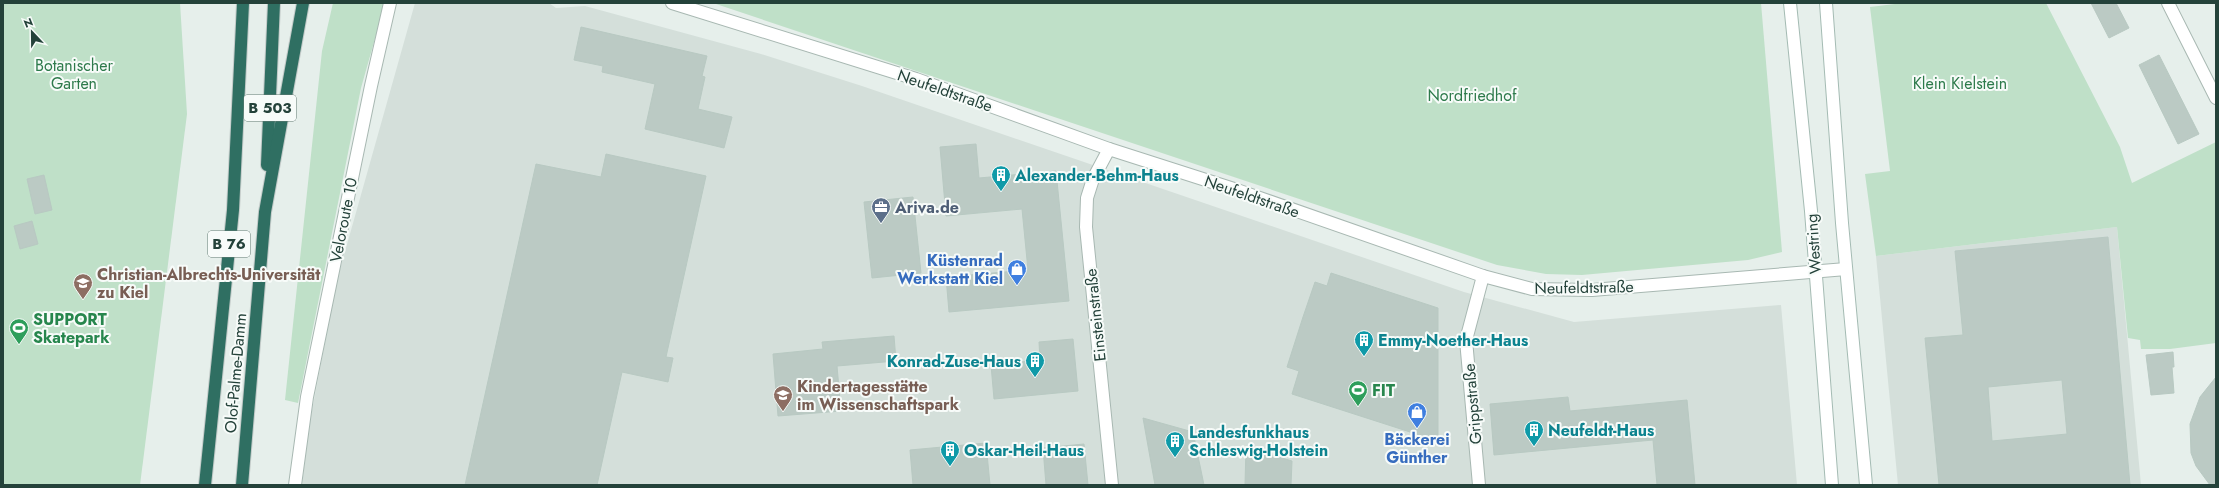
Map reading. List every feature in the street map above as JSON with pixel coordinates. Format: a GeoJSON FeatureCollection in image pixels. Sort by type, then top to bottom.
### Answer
{"type":"FeatureCollection","features":[{"type":"Feature","properties":{"kind":"highway","name":"Olof-Palme-Damm"},"geometry":{"type":"LineString","coordinates":[[205,485],[233,210],[243,3]]}},
{"type":"Feature","properties":{"kind":"highway","name":"B 503"},"geometry":{"type":"LineString","coordinates":[[265,212],[274,3]]}},
{"type":"Feature","properties":{"kind":"highway","name":"Olof-Palme-Damm"},"geometry":{"type":"LineString","coordinates":[[242,485],[265,212],[303,3]]}},
{"type":"Feature","properties":{"kind":"street","name":"Veloroute 10"},"geometry":{"type":"LineString","coordinates":[[295,485],[307,397],[371,86],[390,3]]}},
{"type":"Feature","properties":{"kind":"street","name":"Neufeldtstraße"},"geometry":{"type":"LineString","coordinates":[[672,3],[916,79],[1109,149],[1237,190],[1483,276],[1532,289],[1592,290],[1846,269]]}},
{"type":"Feature","properties":{"kind":"street","name":"Westring"},"geometry":{"type":"LineString","coordinates":[[1790,3],[1807,159],[1832,485]]}},
{"type":"Feature","properties":{"kind":"street","name":"Westring"},"geometry":{"type":"LineString","coordinates":[[1826,3],[1846,269],[1866,485]]}},
{"type":"Feature","properties":{"kind":"street"},"geometry":{"type":"LineString","coordinates":[[2168,3],[2216,98]]}},
{"type":"Feature","properties":{"kind":"street","name":"Einsteinstraße"},"geometry":{"type":"LineString","coordinates":[[1109,149],[1093,179],[1087,198],[1086,227],[1112,485]]}},
{"type":"Feature","properties":{"kind":"street","name":"Grippstraße"},"geometry":{"type":"LineString","coordinates":[[1479,485],[1466,340],[1483,276]]}},
{"type":"Feature","properties":{"kind":"shaded area"},"geometry":{"type":"Polygon","coordinates":[[[415,3],[549,3],[556,8],[585,6],[761,54],[862,86],[1464,292],[1574,322],[1781,305],[1797,485],[302,485],[309,426],[337,280],[415,3]]]}},
{"type":"Feature","properties":{"kind":"shaded area"},"geometry":{"type":"Polygon","coordinates":[[[2117,227],[2141,485],[1898,485],[1876,256],[2117,227]]]}},
{"type":"Feature","properties":{"kind":"green space","name":"Christian-Albrechts-Universität zu Kiel"},"geometry":{"type":"Polygon","coordinates":[[[3,3],[180,3],[187,114],[140,485],[3,485],[3,3]]]}},
{"type":"Feature","properties":{"kind":"green space"},"geometry":{"type":"Polygon","coordinates":[[[333,3],[385,3],[361,88],[298,403],[285,400],[322,51],[333,3]]]}},
{"type":"Feature","properties":{"kind":"green space","name":"Nordfriedhof"},"geometry":{"type":"Polygon","coordinates":[[[713,3],[1761,3],[1782,252],[1748,260],[1582,275],[1546,274],[1497,265],[713,3]]]}},
{"type":"Feature","properties":{"kind":"green space","name":"Klein Kielstein"},"geometry":{"type":"Polygon","coordinates":[[[1903,3],[2046,3],[2120,147],[2132,183],[2216,142],[2216,343],[2170,349],[2141,349],[2140,340],[2128,338],[2117,227],[1876,256],[1865,174],[1890,171],[1870,7],[1903,3]]]}},
{"type":"Feature","properties":{"kind":"building"},"geometry":{"type":"Polygon","coordinates":[[[2091,3],[2116,3],[2129,28],[2109,38],[2091,3]]]}},
{"type":"Feature","properties":{"kind":"building"},"geometry":{"type":"Polygon","coordinates":[[[581,27],[707,56],[702,76],[705,77],[698,109],[732,117],[724,148],[645,129],[655,84],[602,72],[603,66],[574,60],[581,27]]]}},
{"type":"Feature","properties":{"kind":"building"},"geometry":{"type":"Polygon","coordinates":[[[2159,55],[2199,134],[2178,144],[2139,65],[2159,55]]]}},
{"type":"Feature","properties":{"kind":"building"},"geometry":{"type":"Polygon","coordinates":[[[976,144],[979,178],[1056,171],[1069,301],[949,312],[946,277],[1028,270],[1022,209],[946,216],[940,147],[976,144]]]}},
{"type":"Feature","properties":{"kind":"building"},"geometry":{"type":"Polygon","coordinates":[[[606,154],[706,176],[666,357],[673,358],[668,382],[622,372],[597,485],[465,485],[536,164],[601,177],[606,154]]]}},
{"type":"Feature","properties":{"kind":"building"},"geometry":{"type":"Polygon","coordinates":[[[44,175],[52,210],[35,214],[27,179],[44,175]]]}},
{"type":"Feature","properties":{"kind":"building"},"geometry":{"type":"Polygon","coordinates":[[[913,197],[921,273],[872,278],[864,202],[913,197]]]}},
{"type":"Feature","properties":{"kind":"building"},"geometry":{"type":"Polygon","coordinates":[[[32,221],[38,244],[20,249],[14,226],[32,221]]]}},
{"type":"Feature","properties":{"kind":"building"},"geometry":{"type":"Polygon","coordinates":[[[2108,237],[2130,485],[1939,485],[1925,338],[1963,335],[1955,251],[2108,237]],[[2062,380],[1988,387],[1992,441],[2067,434],[2062,380]]]}},
{"type":"Feature","properties":{"kind":"building","name":"Emmy-Noether-Haus"},"geometry":{"type":"Polygon","coordinates":[[[1331,273],[1438,308],[1438,441],[1292,394],[1299,371],[1287,367],[1303,317],[1315,282],[1327,286],[1331,273]]]}},
{"type":"Feature","properties":{"kind":"building"},"geometry":{"type":"Polygon","coordinates":[[[894,336],[896,361],[837,366],[841,411],[778,416],[773,354],[823,349],[822,342],[894,336]]]}},
{"type":"Feature","properties":{"kind":"building","name":"Konrad-Zuse-Haus"},"geometry":{"type":"Polygon","coordinates":[[[1073,339],[1078,391],[994,399],[991,365],[1040,360],[1039,342],[1073,339]]]}},
{"type":"Feature","properties":{"kind":"building"},"geometry":{"type":"Polygon","coordinates":[[[2173,352],[2174,367],[2172,367],[2174,393],[2151,395],[2146,355],[2173,352]]]}},
{"type":"Feature","properties":{"kind":"building"},"geometry":{"type":"Polygon","coordinates":[[[2216,377],[2216,485],[2210,485],[2196,466],[2191,453],[2190,424],[2200,397],[2216,377]]]}},
{"type":"Feature","properties":{"kind":"building","name":"Neufeldt-Haus"},"geometry":{"type":"Polygon","coordinates":[[[1568,397],[1570,411],[1687,400],[1695,485],[1657,485],[1653,440],[1494,455],[1490,404],[1568,397]]]}},
{"type":"Feature","properties":{"kind":"building","name":"Landesfunkhaus Schleswig-Holstein"},"geometry":{"type":"Polygon","coordinates":[[[1143,418],[1193,432],[1204,485],[1155,485],[1143,418]]]}},
{"type":"Feature","properties":{"kind":"building","name":"Oskar-Heil-Haus"},"geometry":{"type":"Polygon","coordinates":[[[986,443],[990,485],[913,485],[910,450],[986,443]]]}},
{"type":"Feature","properties":{"kind":"building"},"geometry":{"type":"Polygon","coordinates":[[[1084,444],[1088,485],[1046,485],[1043,448],[1084,444]]]}},
{"type":"Feature","properties":{"kind":"building","name":"Landesfunkhaus Schleswig-Holstein"},"geometry":{"type":"Polygon","coordinates":[[[1246,447],[1292,461],[1291,485],[1245,485],[1246,447]]]}},
{"type":"Feature","properties":{"kind":"place","name":"Alexander-Behm-Haus"},"geometry":{"type":"Point","coordinates":[1001,192]}},
{"type":"Feature","properties":{"kind":"place","name":"Ariva.de"},"geometry":{"type":"Point","coordinates":[881,224]}},
{"type":"Feature","properties":{"kind":"place","name":"Küstenrad Werkstatt Kiel"},"geometry":{"type":"Point","coordinates":[1017,286]}},
{"type":"Feature","properties":{"kind":"place","name":"Christian-Albrechts-Universität zu Kiel"},"geometry":{"type":"Point","coordinates":[83,300]}},
{"type":"Feature","properties":{"kind":"place","name":"SUPPORT Skatepark"},"geometry":{"type":"Point","coordinates":[19,345]}},
{"type":"Feature","properties":{"kind":"place","name":"Emmy-Noether-Haus"},"geometry":{"type":"Point","coordinates":[1364,357]}},
{"type":"Feature","properties":{"kind":"place","name":"Konrad-Zuse-Haus"},"geometry":{"type":"Point","coordinates":[1035,378]}},
{"type":"Feature","properties":{"kind":"place","name":"FIT"},"geometry":{"type":"Point","coordinates":[1358,407]}},
{"type":"Feature","properties":{"kind":"place","name":"Kindertagesstätte im Wissenschaftspark"},"geometry":{"type":"Point","coordinates":[783,412]}},
{"type":"Feature","properties":{"kind":"place","name":"Bäckerei Günther"},"geometry":{"type":"Point","coordinates":[1417,429]}},
{"type":"Feature","properties":{"kind":"place","name":"Neufeldt-Haus"},"geometry":{"type":"Point","coordinates":[1534,447]}},
{"type":"Feature","properties":{"kind":"place","name":"Landesfunkhaus Schleswig-Holstein"},"geometry":{"type":"Point","coordinates":[1175,458]}},
{"type":"Feature","properties":{"kind":"place","name":"Oskar-Heil-Haus"},"geometry":{"type":"Point","coordinates":[950,467]}},
{"type":"Feature","properties":{"kind":"park label","name":"Botanischer Garten"},"geometry":{"type":"Point","coordinates":[74,74]}}]}
